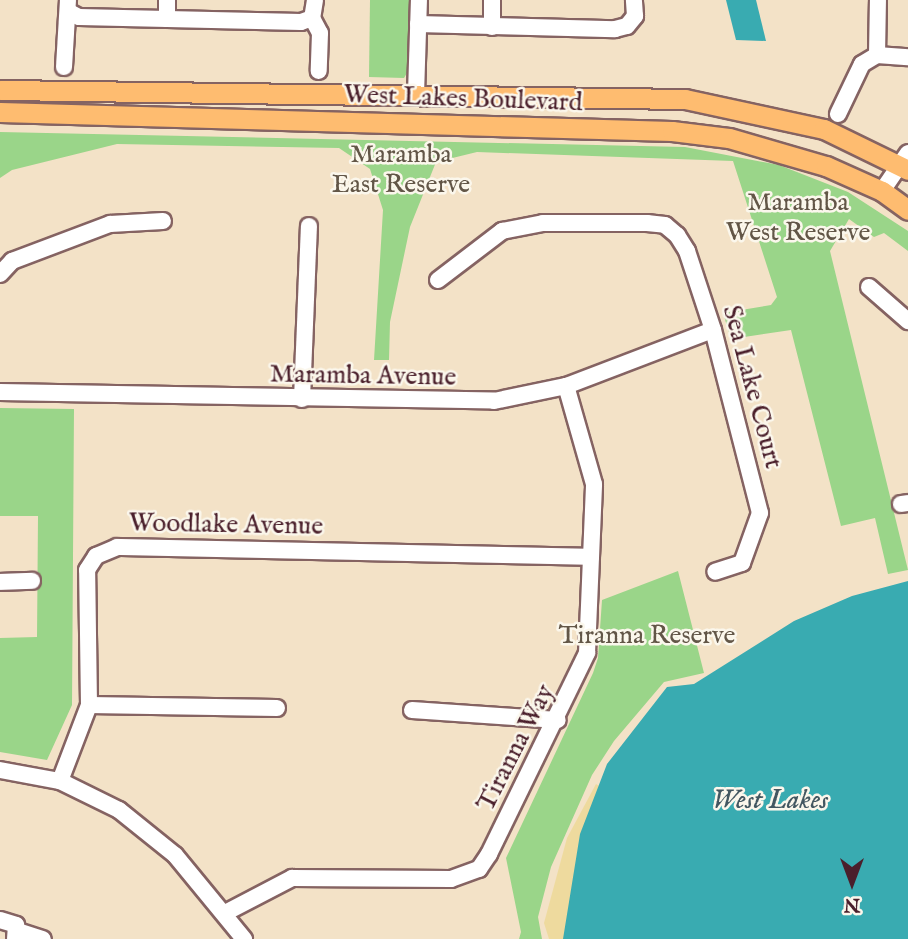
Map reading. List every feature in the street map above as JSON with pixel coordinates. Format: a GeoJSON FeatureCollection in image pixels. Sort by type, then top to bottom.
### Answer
{"type":"FeatureCollection","features":[{"type":"Feature","properties":{"kind":"main road","name":"West Lakes Boulevard"},"geometry":{"type":"LineString","coordinates":[[0,90],[653,98],[734,106],[824,129],[905,163]]}},
{"type":"Feature","properties":{"kind":"main road","name":"West Lakes Boulevard"},"geometry":{"type":"LineString","coordinates":[[0,112],[672,131],[729,138],[826,166],[882,191],[908,210]]}},
{"type":"Feature","properties":{"kind":"street"},"geometry":{"type":"LineString","coordinates":[[167,0],[167,19]]}},
{"type":"Feature","properties":{"kind":"street"},"geometry":{"type":"LineString","coordinates":[[315,0],[312,18],[320,33],[319,71]]}},
{"type":"Feature","properties":{"kind":"street"},"geometry":{"type":"LineString","coordinates":[[416,94],[419,0]]}},
{"type":"Feature","properties":{"kind":"street"},"geometry":{"type":"LineString","coordinates":[[492,0],[492,27]]}},
{"type":"Feature","properties":{"kind":"street"},"geometry":{"type":"LineString","coordinates":[[418,24],[615,29],[627,26],[635,16],[634,0]]}},
{"type":"Feature","properties":{"kind":"street"},"geometry":{"type":"LineString","coordinates":[[877,55],[878,0]]}},
{"type":"Feature","properties":{"kind":"street"},"geometry":{"type":"LineString","coordinates":[[69,6],[79,17],[312,18]]}},
{"type":"Feature","properties":{"kind":"street"},"geometry":{"type":"LineString","coordinates":[[64,67],[64,29],[69,6]]}},
{"type":"Feature","properties":{"kind":"street"},"geometry":{"type":"LineString","coordinates":[[838,114],[862,64],[877,55],[908,57]]}},
{"type":"Feature","properties":{"kind":"street"},"geometry":{"type":"LineString","coordinates":[[882,191],[905,163]]}},
{"type":"Feature","properties":{"kind":"street"},"geometry":{"type":"LineString","coordinates":[[0,274],[12,261],[110,224],[163,221]]}},
{"type":"Feature","properties":{"kind":"street","name":"Sea Lake Court"},"geometry":{"type":"LineString","coordinates":[[438,280],[502,231],[542,223],[664,225],[687,251],[713,330],[760,513],[754,537],[742,563],[715,572]]}},
{"type":"Feature","properties":{"kind":"street"},"geometry":{"type":"LineString","coordinates":[[302,399],[309,226]]}},
{"type":"Feature","properties":{"kind":"street"},"geometry":{"type":"LineString","coordinates":[[869,287],[908,321]]}},
{"type":"Feature","properties":{"kind":"street","name":"Maramba Avenue"},"geometry":{"type":"LineString","coordinates":[[0,392],[460,403],[528,397],[566,386],[713,330]]}},
{"type":"Feature","properties":{"kind":"street","name":"Tiranna Way"},"geometry":{"type":"LineString","coordinates":[[225,913],[292,878],[451,880],[479,869],[558,720],[587,653],[592,464],[566,386]]}},
{"type":"Feature","properties":{"kind":"street","name":"Woodlake Avenue"},"geometry":{"type":"LineString","coordinates":[[60,781],[89,705],[86,570],[96,556],[117,547],[591,557]]}},
{"type":"Feature","properties":{"kind":"street"},"geometry":{"type":"LineString","coordinates":[[0,582],[32,582]]}},
{"type":"Feature","properties":{"kind":"street"},"geometry":{"type":"LineString","coordinates":[[89,705],[277,708]]}},
{"type":"Feature","properties":{"kind":"street"},"geometry":{"type":"LineString","coordinates":[[412,710],[558,720]]}},
{"type":"Feature","properties":{"kind":"street"},"geometry":{"type":"LineString","coordinates":[[0,770],[60,781],[119,810],[175,855],[244,939]]}},
{"type":"Feature","properties":{"kind":"street"},"geometry":{"type":"LineString","coordinates":[[0,920],[11,921],[17,935],[43,939]]}},
{"type":"Feature","properties":{"kind":"green space"},"geometry":{"type":"Polygon","coordinates":[[[370,0],[412,0],[410,68],[404,78],[369,77],[370,0]]]}},
{"type":"Feature","properties":{"kind":"green space","name":"Maramba West Reserve"},"geometry":{"type":"Polygon","coordinates":[[[0,132],[685,147],[779,165],[848,192],[908,231],[908,251],[884,233],[874,237],[849,219],[830,251],[908,570],[888,574],[875,518],[841,526],[791,330],[731,339],[723,313],[771,305],[777,297],[733,161],[477,152],[436,162],[410,227],[390,322],[389,360],[374,360],[383,210],[370,169],[339,148],[117,144],[12,170],[0,178],[0,132]]]}},
{"type":"Feature","properties":{"kind":"green space"},"geometry":{"type":"Polygon","coordinates":[[[0,408],[74,409],[72,705],[47,760],[0,752],[0,638],[37,637],[38,516],[0,516],[0,408]]]}},
{"type":"Feature","properties":{"kind":"green space","name":"Tiranna Reserve"},"geometry":{"type":"Polygon","coordinates":[[[678,571],[704,673],[664,682],[614,741],[592,775],[551,867],[538,917],[542,939],[519,939],[521,932],[506,858],[593,673],[598,658],[602,600],[678,571]]]}},
{"type":"Feature","properties":{"kind":"sand"},"geometry":{"type":"Polygon","coordinates":[[[596,784],[601,787],[565,939],[549,939],[544,923],[567,838],[596,784]]]}},
{"type":"Feature","properties":{"kind":"water"},"geometry":{"type":"Polygon","coordinates":[[[726,0],[756,0],[766,41],[736,40],[726,0]]]}},
{"type":"Feature","properties":{"kind":"water","name":"West Lakes"},"geometry":{"type":"Polygon","coordinates":[[[908,581],[908,939],[563,939],[580,834],[607,764],[667,687],[694,684],[794,621],[852,596],[908,581]]]}},
{"type":"Feature","properties":{"kind":"park label","name":"Maramba East Reserve"},"geometry":{"type":"Point","coordinates":[401,170]}}]}
